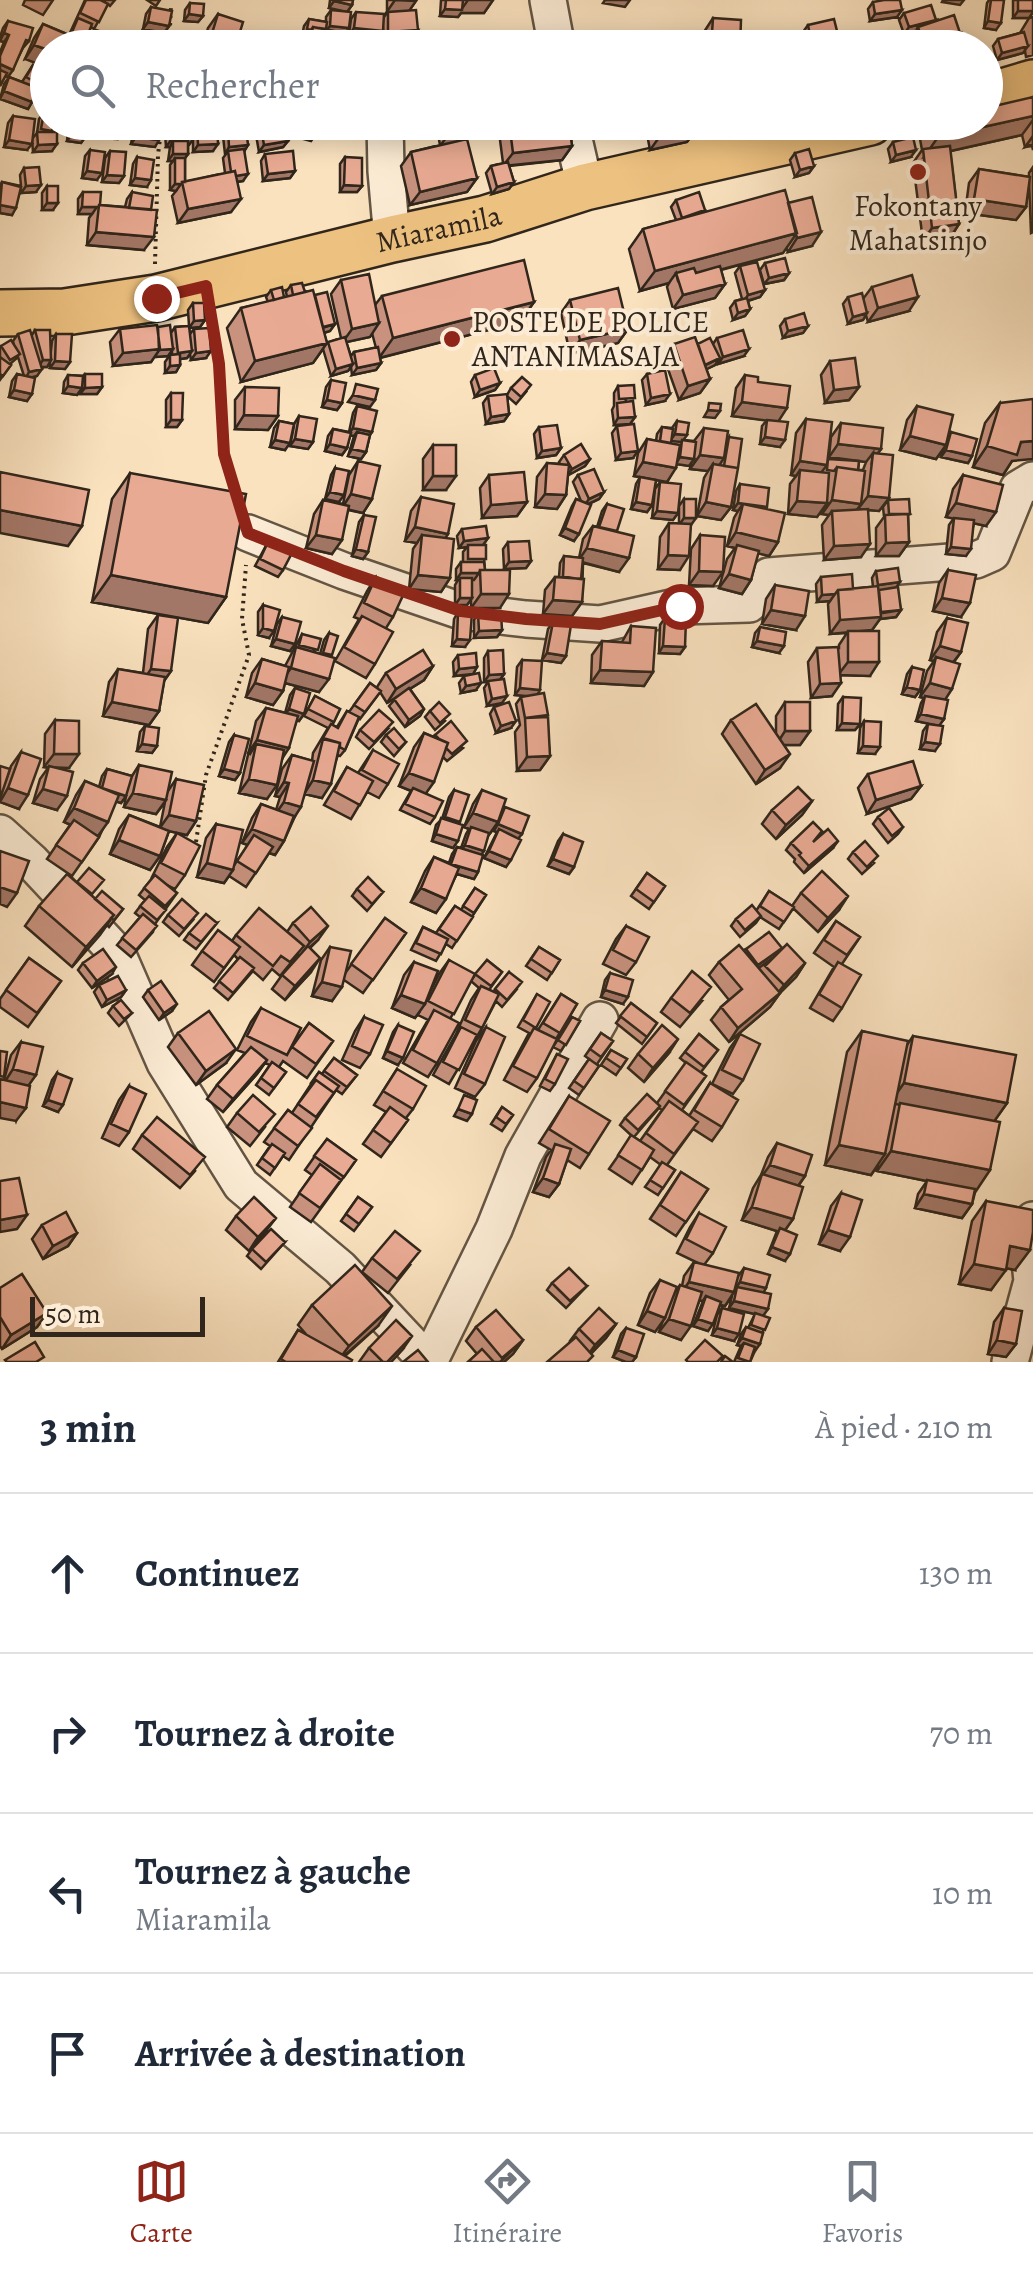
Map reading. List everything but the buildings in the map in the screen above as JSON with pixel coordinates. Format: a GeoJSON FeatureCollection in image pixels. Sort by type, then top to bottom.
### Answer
{"type":"FeatureCollection","features":[{"type":"Feature","properties":{"kind":"main road"},"geometry":{"type":"LineString","coordinates":[[1003,92],[1033,83]]}},
{"type":"Feature","properties":{"kind":"main road","name":"Miaramila"},"geometry":{"type":"LineString","coordinates":[[0,314],[65,312],[156,298],[392,238],[485,219],[585,186],[790,140]]}},
{"type":"Feature","properties":{"kind":"street"},"geometry":{"type":"LineString","coordinates":[[548,0],[553,30]]}},
{"type":"Feature","properties":{"kind":"street"},"geometry":{"type":"LineString","coordinates":[[385,140],[392,238]]}},
{"type":"Feature","properties":{"kind":"street"},"geometry":{"type":"LineString","coordinates":[[574,140],[585,186]]}},
{"type":"Feature","properties":{"kind":"street"},"geometry":{"type":"LineString","coordinates":[[248,533],[461,611],[600,624],[680,606],[748,604],[769,576],[976,560],[992,553],[1018,490],[1033,480]]}},
{"type":"Feature","properties":{"kind":"street"},"geometry":{"type":"LineString","coordinates":[[0,833],[118,953],[165,1063],[241,1186],[340,1268],[429,1362],[494,1229],[523,1156],[600,1020]]}},
{"type":"Feature","properties":{"kind":"street"},"geometry":{"type":"LineString","coordinates":[[1010,1362],[1032,1282],[1028,1241],[1033,1220]]}},
{"type":"Feature","properties":{"kind":"path"},"geometry":{"type":"LineString","coordinates":[[170,30],[171,6]]}},
{"type":"Feature","properties":{"kind":"path"},"geometry":{"type":"LineString","coordinates":[[156,298],[161,140]]}},
{"type":"Feature","properties":{"kind":"path"},"geometry":{"type":"LineString","coordinates":[[196,842],[206,775],[249,655],[242,619],[248,533],[224,454],[219,364],[206,286]]}},
{"type":"Feature","properties":{"kind":"place","name":"Fokontany Mahatsinjo"},"geometry":{"type":"Point","coordinates":[918,172]}},
{"type":"Feature","properties":{"kind":"place","name":"POSTE DE POLICE ANTANIMASAJA"},"geometry":{"type":"Point","coordinates":[452,339]}},
{"type":"Feature","properties":{"kind":"route"},"geometry":{"type":"LineString","coordinates":[[156,298],[206,286],[219,364],[224,454],[248,533],[461,611],[600,624],[680,606]]}}]}
